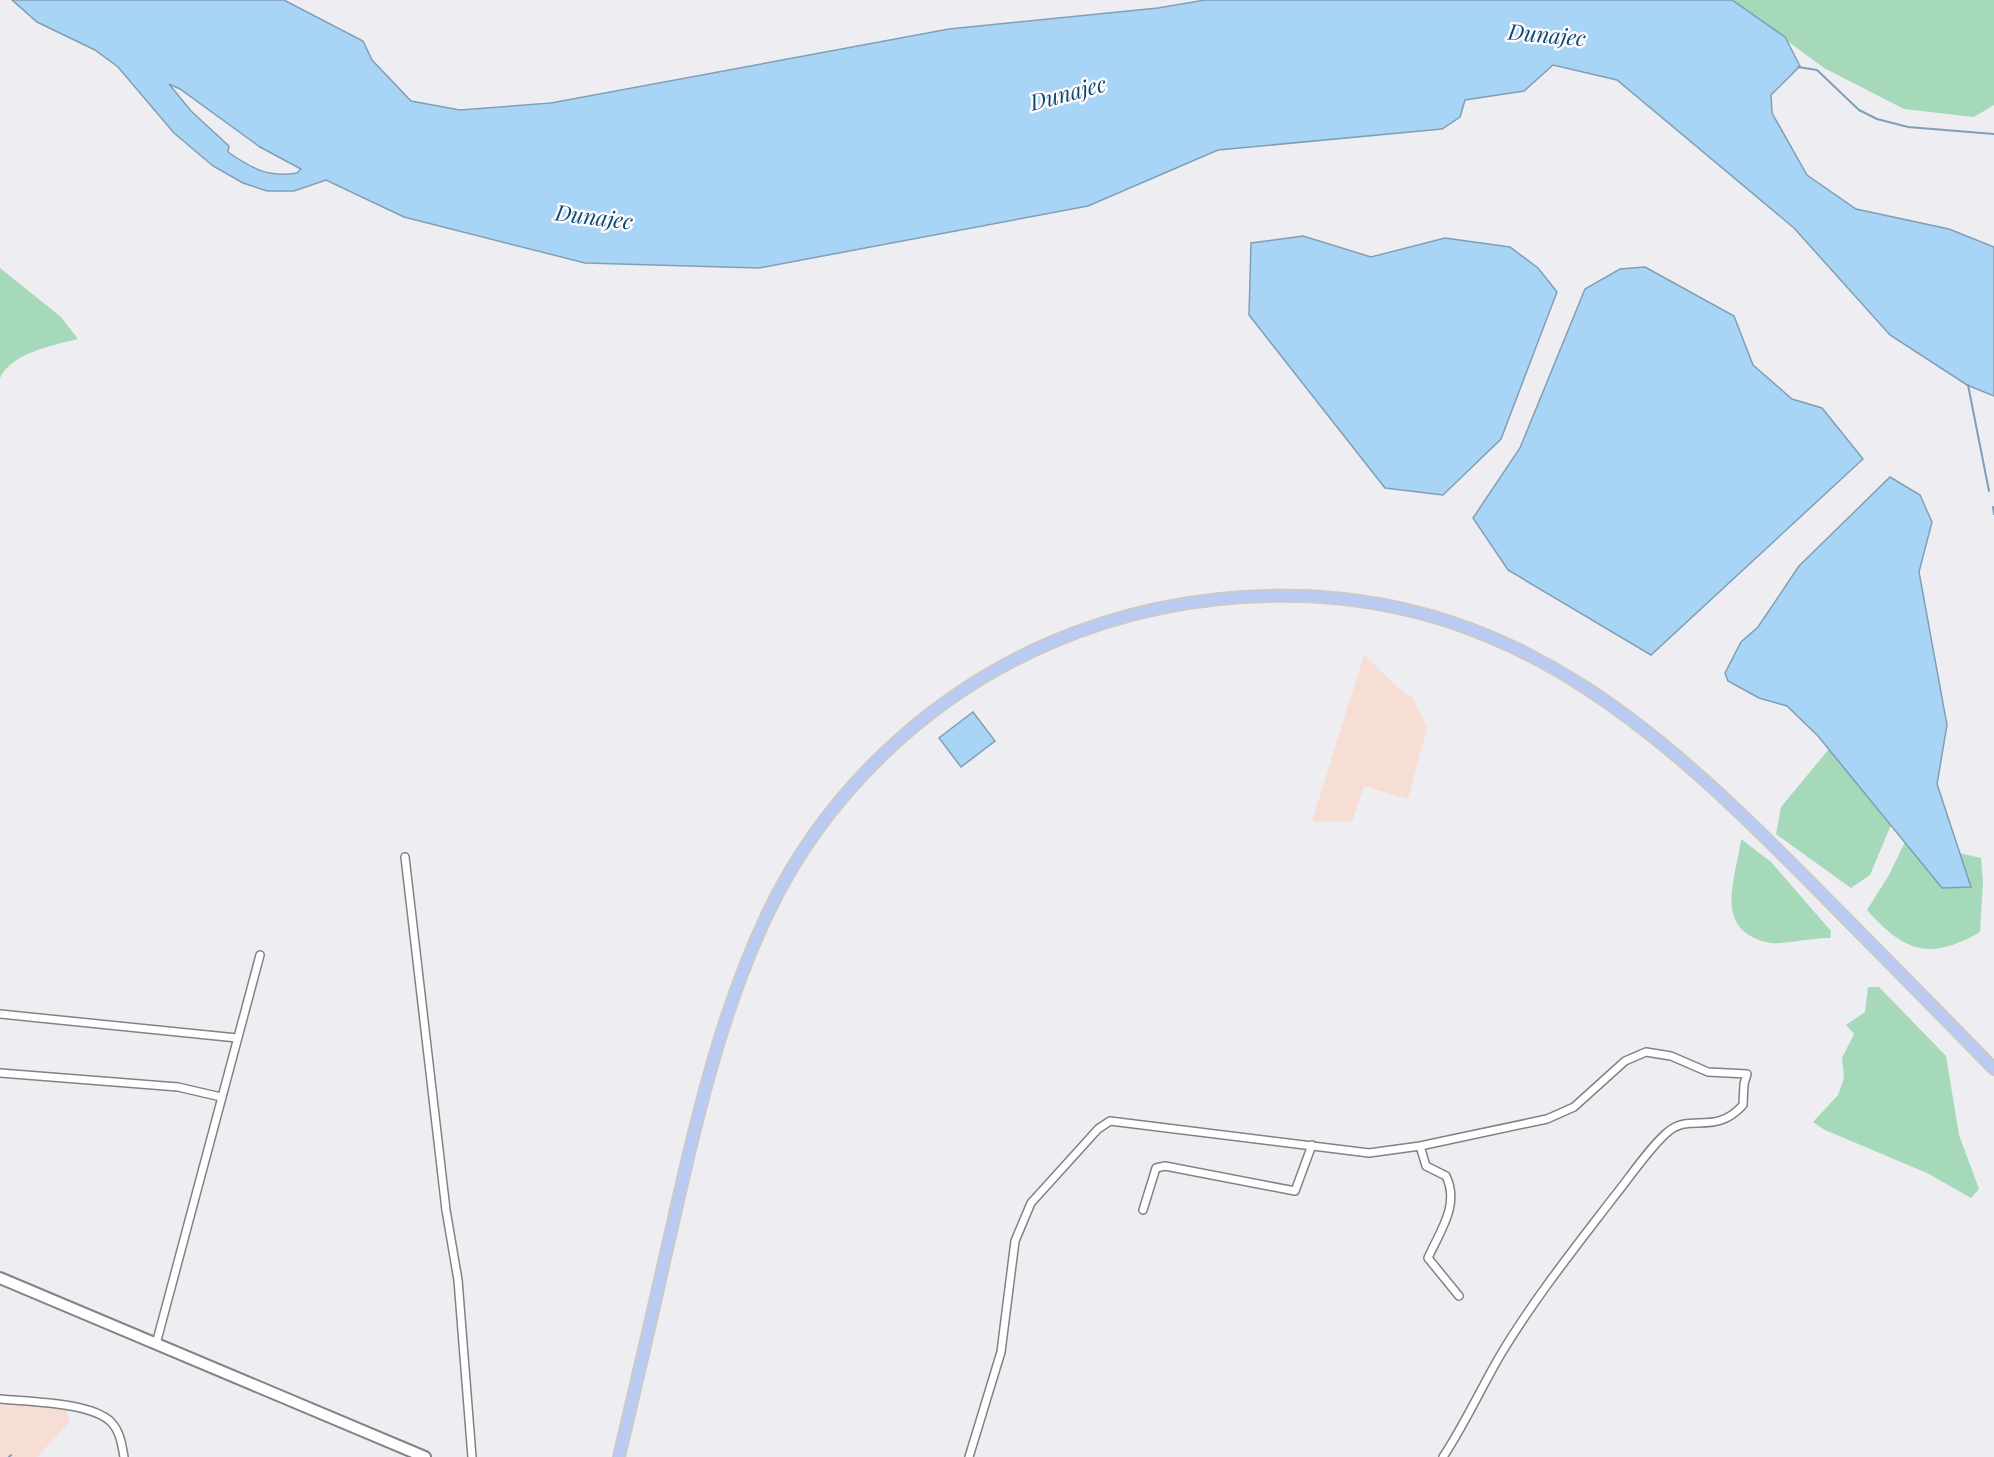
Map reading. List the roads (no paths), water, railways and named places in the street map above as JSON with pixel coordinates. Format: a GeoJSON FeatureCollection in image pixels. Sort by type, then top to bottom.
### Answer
{"type":"FeatureCollection","features":[{"type":"Feature","properties":{"kind":"main road"},"geometry":{"type":"LineString","coordinates":[[619,1457],[713,1059],[750,953],[792,868],[836,806],[855,784],[900,740],[946,702],[979,680],[1038,648],[1073,633],[1141,611],[1207,599],[1242,596],[1324,597],[1358,601],[1426,614],[1485,634],[1547,663],[1624,713],[1698,772],[1994,1069]]}},
{"type":"Feature","properties":{"kind":"street"},"geometry":{"type":"LineString","coordinates":[[405,857],[446,1210],[458,1280],[472,1457]]}},
{"type":"Feature","properties":{"kind":"street"},"geometry":{"type":"LineString","coordinates":[[156,1344],[260,955]]}},
{"type":"Feature","properties":{"kind":"street"},"geometry":{"type":"LineString","coordinates":[[0,1014],[237,1038]]}},
{"type":"Feature","properties":{"kind":"street"},"geometry":{"type":"LineString","coordinates":[[969,1457],[1001,1352],[1015,1241],[1031,1203],[1098,1128],[1110,1121],[1369,1153],[1420,1146],[1547,1119],[1574,1107],[1625,1061],[1646,1052],[1671,1056],[1708,1072],[1748,1074],[1744,1084],[1743,1105],[1731,1118],[1713,1123],[1688,1124],[1669,1130],[1622,1187],[1567,1258],[1501,1354],[1471,1413],[1443,1457]]}},
{"type":"Feature","properties":{"kind":"street"},"geometry":{"type":"LineString","coordinates":[[0,1073],[178,1087],[221,1097]]}},
{"type":"Feature","properties":{"kind":"street"},"geometry":{"type":"LineString","coordinates":[[1143,1210],[1156,1168],[1165,1166],[1295,1191],[1312,1145]]}},
{"type":"Feature","properties":{"kind":"street"},"geometry":{"type":"LineString","coordinates":[[1420,1146],[1426,1166],[1446,1176],[1453,1190],[1450,1210],[1428,1258],[1459,1296]]}},
{"type":"Feature","properties":{"kind":"street"},"geometry":{"type":"LineString","coordinates":[[0,1278],[425,1457]]}},
{"type":"Feature","properties":{"kind":"street"},"geometry":{"type":"LineString","coordinates":[[0,1399],[58,1405],[101,1415],[116,1428],[124,1457]]}},
{"type":"Feature","properties":{"kind":"water","name":"Dunajec"},"geometry":{"type":"Polygon","coordinates":[[[12,0],[284,0],[363,41],[372,60],[411,101],[460,110],[551,103],[949,29],[1158,8],[1205,0],[1732,0],[1785,37],[1800,66],[1771,95],[1772,113],[1807,175],[1856,209],[1949,229],[1994,247],[1994,396],[1967,385],[1890,335],[1794,228],[1617,80],[1553,65],[1524,91],[1465,100],[1460,117],[1442,129],[1218,150],[1088,206],[759,268],[585,263],[404,217],[326,180],[294,191],[267,191],[243,183],[213,166],[174,133],[118,67],[95,50],[37,22],[12,0]],[[169,84],[191,111],[229,146],[228,152],[236,158],[268,173],[297,173],[301,169],[260,147],[180,89],[169,84]]]}},
{"type":"Feature","properties":{"kind":"water"},"geometry":{"type":"Polygon","coordinates":[[[1303,236],[1371,257],[1445,238],[1510,247],[1538,268],[1557,292],[1501,439],[1443,495],[1385,488],[1249,315],[1251,243],[1303,236]]]}},
{"type":"Feature","properties":{"kind":"water"},"geometry":{"type":"Polygon","coordinates":[[[1645,267],[1734,316],[1753,365],[1792,399],[1822,408],[1863,459],[1651,655],[1508,570],[1473,518],[1520,448],[1585,289],[1620,269],[1645,267]]]}},
{"type":"Feature","properties":{"kind":"water"},"geometry":{"type":"Polygon","coordinates":[[[1890,477],[1920,495],[1932,522],[1919,572],[1947,725],[1937,784],[1971,887],[1942,888],[1818,736],[1787,706],[1759,698],[1728,681],[1725,673],[1741,642],[1758,627],[1799,566],[1890,477]]]}},
{"type":"Feature","properties":{"kind":"water"},"geometry":{"type":"Polygon","coordinates":[[[973,712],[995,741],[961,767],[939,738],[973,712]]]}},
{"type":"Feature","properties":{"kind":"waterway"},"geometry":{"type":"LineString","coordinates":[[1798,67],[1817,70],[1859,110],[1877,119],[1908,127],[1994,134]]}},
{"type":"Feature","properties":{"kind":"waterway"},"geometry":{"type":"LineString","coordinates":[[1968,385],[1989,491]]}},
{"type":"Feature","properties":{"kind":"waterway"},"geometry":{"type":"LineString","coordinates":[[1993,507],[1994,514]]}}]}
